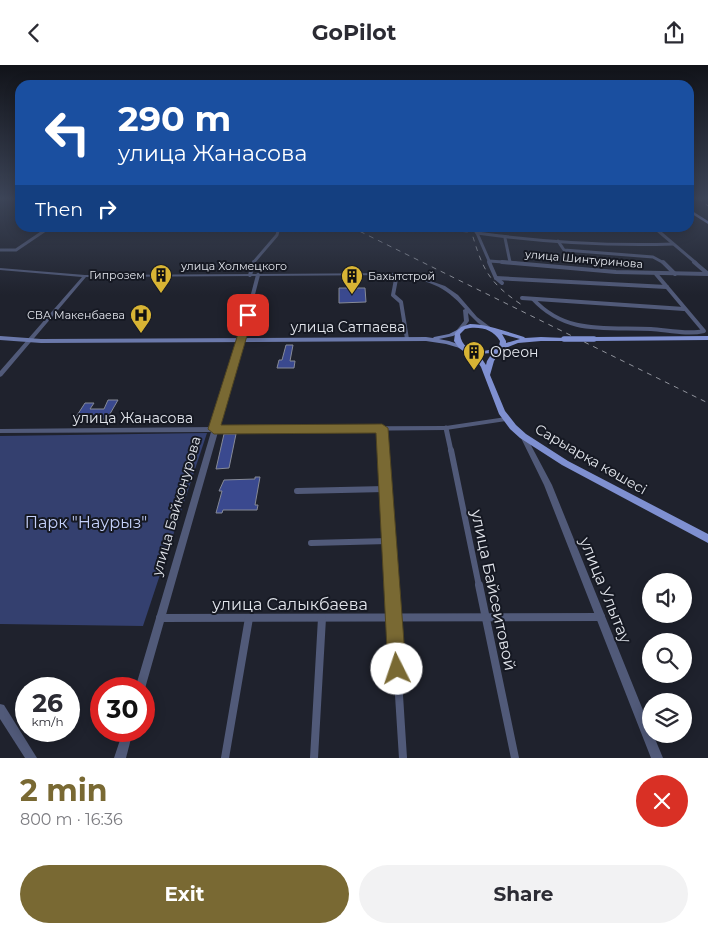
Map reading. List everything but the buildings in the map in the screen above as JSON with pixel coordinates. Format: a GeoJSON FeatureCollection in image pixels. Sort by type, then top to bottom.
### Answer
{"type":"FeatureCollection","features":[{"type":"Feature","properties":{"kind":"main road"},"geometry":{"type":"LineString","coordinates":[[426,339],[446,336],[474,326],[492,329],[514,337],[538,339],[708,338]]}},
{"type":"Feature","properties":{"kind":"main road"},"geometry":{"type":"LineString","coordinates":[[488,375],[489,364],[503,341],[500,335],[492,329]]}},
{"type":"Feature","properties":{"kind":"main road"},"geometry":{"type":"LineString","coordinates":[[459,331],[456,337],[457,341],[465,349]]}},
{"type":"Feature","properties":{"kind":"main road","name":"улица Сатпаева"},"geometry":{"type":"LineString","coordinates":[[0,338],[29,340],[426,339]]}},
{"type":"Feature","properties":{"kind":"main road"},"geometry":{"type":"LineString","coordinates":[[426,339],[447,342],[465,349],[486,353],[517,341],[538,339]]}},
{"type":"Feature","properties":{"kind":"main road","name":"Сарыарқа көшесі"},"geometry":{"type":"LineString","coordinates":[[465,349],[480,360],[506,419],[523,436],[565,463],[708,539]]}},
{"type":"Feature","properties":{"kind":"street"},"geometry":{"type":"LineString","coordinates":[[0,250],[16,250],[43,232]]}},
{"type":"Feature","properties":{"kind":"street"},"geometry":{"type":"LineString","coordinates":[[250,275],[254,261],[278,232]]}},
{"type":"Feature","properties":{"kind":"street"},"geometry":{"type":"LineString","coordinates":[[659,232],[708,274]]}},
{"type":"Feature","properties":{"kind":"street"},"geometry":{"type":"LineString","coordinates":[[477,233],[505,238],[558,241],[642,245],[673,244]]}},
{"type":"Feature","properties":{"kind":"street"},"geometry":{"type":"LineString","coordinates":[[477,233],[496,278],[502,283]]}},
{"type":"Feature","properties":{"kind":"street"},"geometry":{"type":"LineString","coordinates":[[505,238],[510,262]]}},
{"type":"Feature","properties":{"kind":"street"},"geometry":{"type":"LineString","coordinates":[[558,241],[564,250],[653,257],[661,260],[675,274]]}},
{"type":"Feature","properties":{"kind":"street","name":"улица Шинтуринова"},"geometry":{"type":"LineString","coordinates":[[489,261],[551,265],[575,270],[656,274],[708,274]]}},
{"type":"Feature","properties":{"kind":"street","name":"улица Холмецкого"},"geometry":{"type":"LineString","coordinates":[[0,269],[84,276],[397,274],[418,278],[451,292],[476,320],[492,329]]}},
{"type":"Feature","properties":{"kind":"street"},"geometry":{"type":"LineString","coordinates":[[397,274],[393,295],[401,303],[407,339]]}},
{"type":"Feature","properties":{"kind":"street"},"geometry":{"type":"LineString","coordinates":[[533,299],[541,310],[548,314],[582,327],[704,331],[656,274]]}},
{"type":"Feature","properties":{"kind":"street","name":"улица Байконурова"},"geometry":{"type":"LineString","coordinates":[[143,677],[258,275]]}},
{"type":"Feature","properties":{"kind":"street"},"geometry":{"type":"LineString","coordinates":[[0,375],[84,276]]}},
{"type":"Feature","properties":{"kind":"street"},"geometry":{"type":"LineString","coordinates":[[496,278],[666,287]]}},
{"type":"Feature","properties":{"kind":"street"},"geometry":{"type":"LineString","coordinates":[[522,298],[684,309]]}},
{"type":"Feature","properties":{"kind":"street"},"geometry":{"type":"LineString","coordinates":[[459,331],[464,326],[468,317],[461,302]]}},
{"type":"Feature","properties":{"kind":"street","name":"улица Жанасова"},"geometry":{"type":"LineString","coordinates":[[0,431],[446,428],[506,419]]}},
{"type":"Feature","properties":{"kind":"street"},"geometry":{"type":"LineString","coordinates":[[382,428],[403,758]]}},
{"type":"Feature","properties":{"kind":"street","name":"улица Байсеитовой"},"geometry":{"type":"LineString","coordinates":[[446,428],[515,758]]}},
{"type":"Feature","properties":{"kind":"street","name":"улица Улытау"},"geometry":{"type":"LineString","coordinates":[[523,436],[548,485],[658,758]]}},
{"type":"Feature","properties":{"kind":"street"},"geometry":{"type":"LineString","coordinates":[[297,491],[385,489]]}},
{"type":"Feature","properties":{"kind":"street"},"geometry":{"type":"LineString","coordinates":[[311,543],[388,541]]}},
{"type":"Feature","properties":{"kind":"street","name":"улица Салыкбаева"},"geometry":{"type":"LineString","coordinates":[[160,617],[601,617]]}},
{"type":"Feature","properties":{"kind":"street"},"geometry":{"type":"LineString","coordinates":[[225,758],[249,618]]}},
{"type":"Feature","properties":{"kind":"street"},"geometry":{"type":"LineString","coordinates":[[314,758],[322,618]]}},
{"type":"Feature","properties":{"kind":"street"},"geometry":{"type":"LineString","coordinates":[[0,709],[31,758]]}},
{"type":"Feature","properties":{"kind":"street"},"geometry":{"type":"LineString","coordinates":[[120,758],[125,742]]}},
{"type":"Feature","properties":{"kind":"green space","name":"Парк \"Наурыз\""},"geometry":{"type":"Polygon","coordinates":[[[207,433],[143,626],[0,624],[0,436],[207,433]]]}},
{"type":"Feature","properties":{"kind":"railway"},"geometry":{"type":"LineString","coordinates":[[361,232],[708,403]]}},
{"type":"Feature","properties":{"kind":"railway"},"geometry":{"type":"LineString","coordinates":[[472,232],[478,253],[487,272],[500,288],[522,305]]}},
{"type":"Feature","properties":{"kind":"place","name":"Гипрозем"},"geometry":{"type":"Point","coordinates":[161,294]}},
{"type":"Feature","properties":{"kind":"place","name":"Бахытстрой"},"geometry":{"type":"Point","coordinates":[352,295]}},
{"type":"Feature","properties":{"kind":"place","name":"СВА Макенбаева"},"geometry":{"type":"Point","coordinates":[141,334]}},
{"type":"Feature","properties":{"kind":"place","name":"Ореон"},"geometry":{"type":"Point","coordinates":[474,371]}},
{"type":"Feature","properties":{"kind":"route"},"geometry":{"type":"LineString","coordinates":[[248,315],[214,429],[382,428],[397,669]]}}]}
